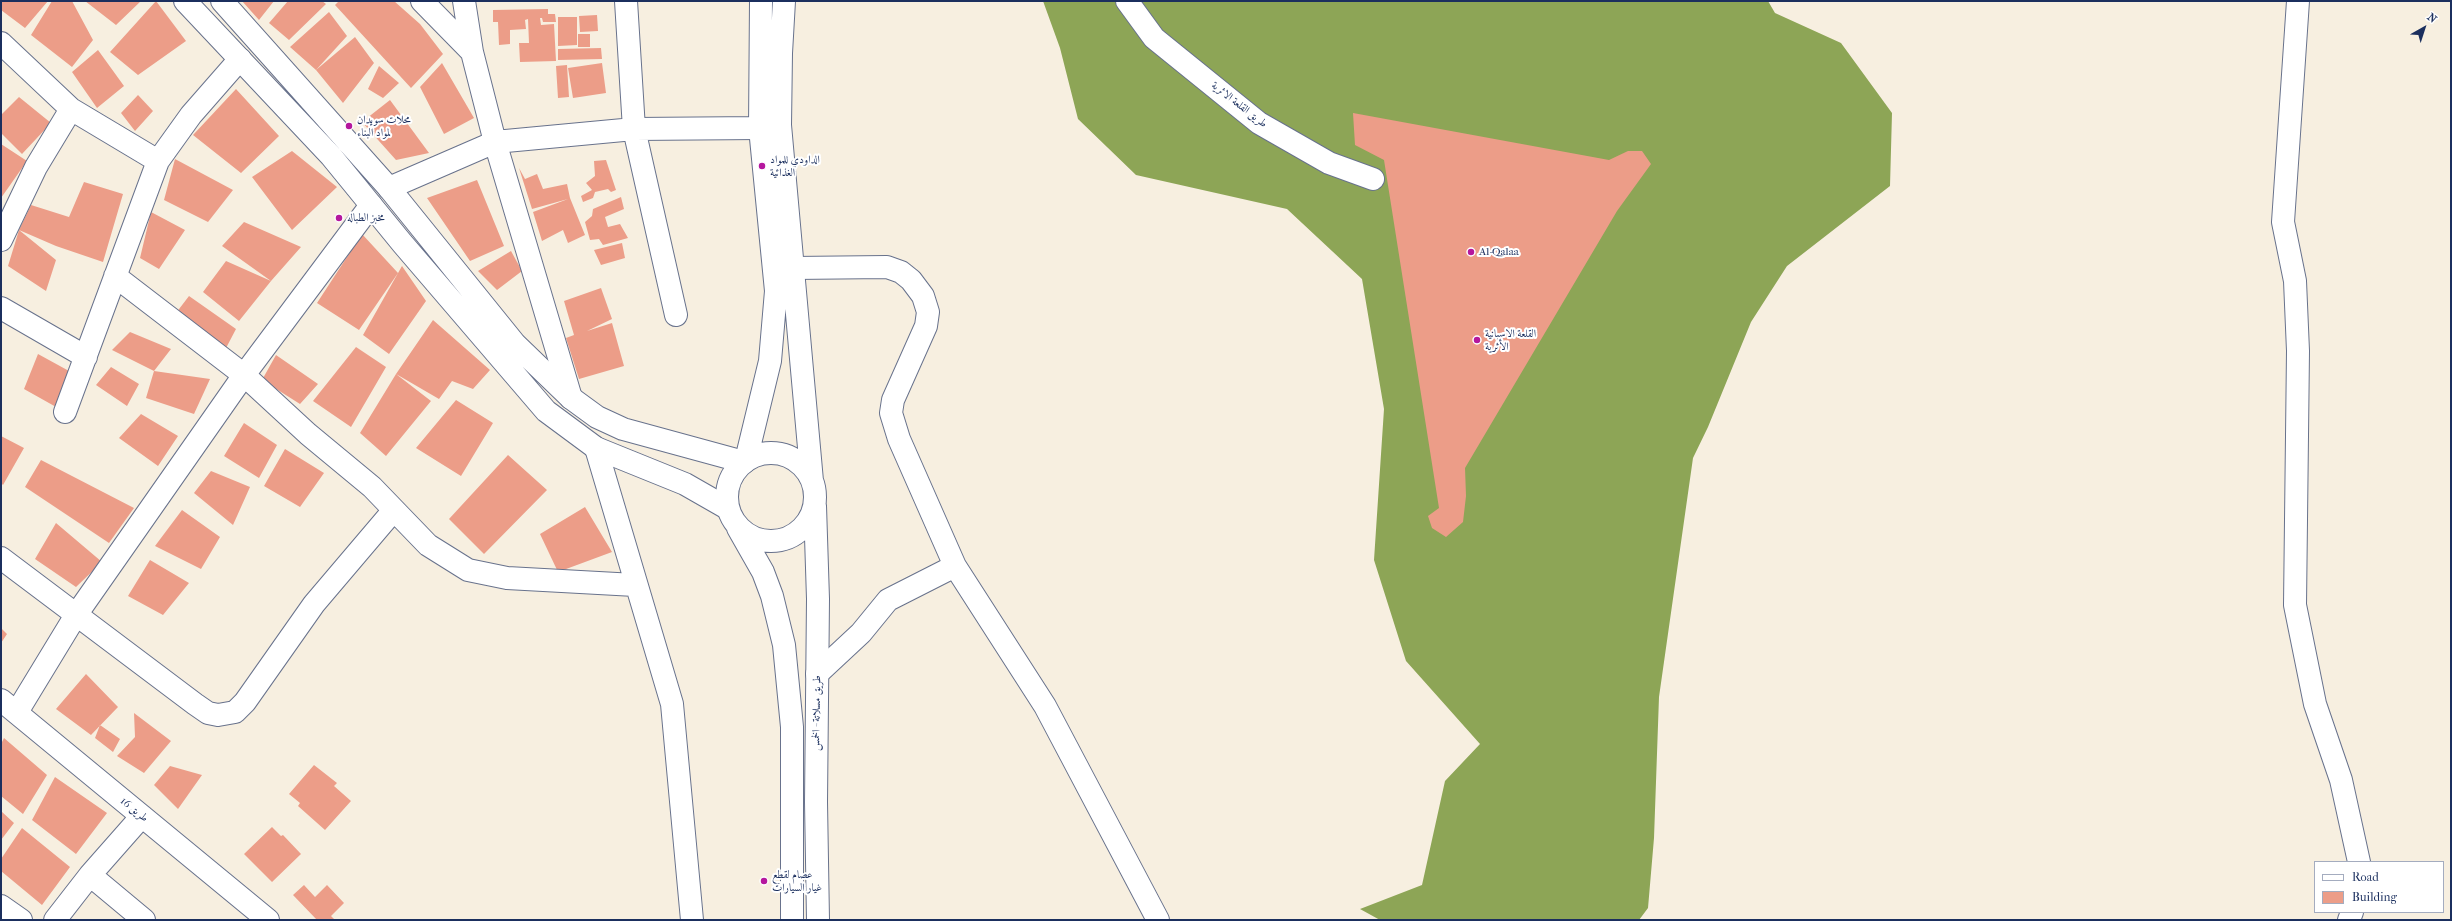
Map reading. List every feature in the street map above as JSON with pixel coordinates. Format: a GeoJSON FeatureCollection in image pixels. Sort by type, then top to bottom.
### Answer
{"type":"FeatureCollection","features":[{"type":"Feature","properties":{"kind":"main road"},"geometry":{"type":"LineString","coordinates":[[185,1],[330,156],[546,411],[596,448],[685,484],[727,508]]}},
{"type":"Feature","properties":{"kind":"main road"},"geometry":{"type":"LineString","coordinates":[[222,1],[389,188],[514,344],[572,398],[597,417],[623,429],[745,461]]}},
{"type":"Feature","properties":{"kind":"main road"},"geometry":{"type":"LineString","coordinates":[[422,1],[472,52]]}},
{"type":"Feature","properties":{"kind":"main road"},"geometry":{"type":"LineString","coordinates":[[464,1],[472,52],[495,142],[572,398]]}},
{"type":"Feature","properties":{"kind":"main road"},"geometry":{"type":"LineString","coordinates":[[626,1],[634,129],[676,315]]}},
{"type":"Feature","properties":{"kind":"main road"},"geometry":{"type":"LineString","coordinates":[[745,461],[770,361],[776,291],[770,127],[761,1]]}},
{"type":"Feature","properties":{"kind":"main road"},"geometry":{"type":"LineString","coordinates":[[784,1],[781,53],[770,127],[793,268],[812,481]]}},
{"type":"Feature","properties":{"kind":"main road","name":"طريق القلعة الاثرية"},"geometry":{"type":"LineString","coordinates":[[1127,1],[1154,38],[1259,123],[1329,163],[1373,179]]}},
{"type":"Feature","properties":{"kind":"main road"},"geometry":{"type":"LineString","coordinates":[[2298,1],[2284,222],[2295,281],[2298,351],[2295,604],[2315,704],[2342,780],[2358,861]]}},
{"type":"Feature","properties":{"kind":"main road"},"geometry":{"type":"LineString","coordinates":[[1,43],[71,108],[158,160]]}},
{"type":"Feature","properties":{"kind":"main road"},"geometry":{"type":"LineString","coordinates":[[65,412],[158,160],[191,115],[240,59]]}},
{"type":"Feature","properties":{"kind":"main road"},"geometry":{"type":"LineString","coordinates":[[1,240],[36,167],[71,108]]}},
{"type":"Feature","properties":{"kind":"main road"},"geometry":{"type":"LineString","coordinates":[[389,188],[495,142],[634,129],[770,127]]}},
{"type":"Feature","properties":{"kind":"main road"},"geometry":{"type":"LineString","coordinates":[[9,706],[76,615],[244,375],[370,205]]}},
{"type":"Feature","properties":{"kind":"main road"},"geometry":{"type":"LineString","coordinates":[[793,268],[887,267],[900,272],[911,280],[923,296],[928,312],[926,326],[893,400],[891,413],[899,439],[955,566],[1045,706],[1158,920]]}},
{"type":"Feature","properties":{"kind":"main road"},"geometry":{"type":"LineString","coordinates":[[115,276],[244,375],[308,434],[372,487],[393,511],[428,545],[468,570],[507,578],[635,585]]}},
{"type":"Feature","properties":{"kind":"main road"},"geometry":{"type":"LineString","coordinates":[[1,308],[86,357]]}},
{"type":"Feature","properties":{"kind":"main road"},"geometry":{"type":"LineString","coordinates":[[596,448],[635,585],[672,704],[692,920]]}},
{"type":"Feature","properties":{"kind":"main road"},"geometry":{"type":"LineString","coordinates":[[738,528],[749,536],[762,541],[776,542],[790,538],[802,530],[810,520],[815,506],[816,494],[812,481],[806,470],[796,461],[784,455],[772,453],[758,454],[745,461],[735,471],[728,482],[727,508],[738,528],[763,572],[772,596],[784,645],[792,727],[792,920]]}},
{"type":"Feature","properties":{"kind":"main road","name":"طريق مسلاتة - الخمس"},"geometry":{"type":"LineString","coordinates":[[815,506],[818,600],[816,802],[818,920]]}},
{"type":"Feature","properties":{"kind":"main road"},"geometry":{"type":"LineString","coordinates":[[1,558],[208,713],[218,715],[235,712],[245,702],[314,604],[393,511]]}},
{"type":"Feature","properties":{"kind":"main road"},"geometry":{"type":"LineString","coordinates":[[817,674],[860,632],[888,600],[955,566]]}},
{"type":"Feature","properties":{"kind":"main road","name":"طريق 16"},"geometry":{"type":"LineString","coordinates":[[9,706],[267,920]]}},
{"type":"Feature","properties":{"kind":"main road"},"geometry":{"type":"LineString","coordinates":[[55,920],[90,875],[142,816]]}},
{"type":"Feature","properties":{"kind":"main road"},"geometry":{"type":"LineString","coordinates":[[90,875],[144,920]]}},
{"type":"Feature","properties":{"kind":"main road"},"geometry":{"type":"LineString","coordinates":[[1,906],[21,920]]}},
{"type":"Feature","properties":{"kind":"green space"},"geometry":{"type":"Polygon","coordinates":[[[1043,1],[1768,1],[1775,13],[1841,43],[1892,113],[1890,186],[1787,266],[1751,322],[1708,427],[1693,458],[1659,697],[1654,838],[1648,908],[1639,920],[1380,920],[1360,909],[1422,885],[1445,781],[1480,744],[1406,661],[1374,560],[1384,409],[1362,279],[1287,209],[1136,175],[1078,119],[1060,48],[1043,1]]]}},
{"type":"Feature","properties":{"kind":"building"},"geometry":{"type":"Polygon","coordinates":[[[1,1],[48,1],[25,28],[1,10],[1,1]]]}},
{"type":"Feature","properties":{"kind":"building"},"geometry":{"type":"Polygon","coordinates":[[[52,1],[72,1],[93,40],[72,67],[31,35],[52,1]]]}},
{"type":"Feature","properties":{"kind":"building"},"geometry":{"type":"Polygon","coordinates":[[[85,1],[141,1],[116,25],[85,1]]]}},
{"type":"Feature","properties":{"kind":"building"},"geometry":{"type":"Polygon","coordinates":[[[156,1],[186,41],[138,75],[110,52],[156,1]]]}},
{"type":"Feature","properties":{"kind":"building"},"geometry":{"type":"Polygon","coordinates":[[[242,1],[274,1],[259,20],[242,1]]]}},
{"type":"Feature","properties":{"kind":"building"},"geometry":{"type":"Polygon","coordinates":[[[288,1],[322,1],[326,4],[289,40],[269,23],[288,1]]]}},
{"type":"Feature","properties":{"kind":"building"},"geometry":{"type":"Polygon","coordinates":[[[339,1],[394,1],[420,24],[443,54],[411,88],[335,5],[339,1]]]}},
{"type":"Feature","properties":{"kind":"building"},"geometry":{"type":"Polygon","coordinates":[[[548,9],[548,14],[555,14],[556,22],[543,22],[542,18],[540,18],[541,25],[554,24],[556,61],[520,62],[519,43],[529,43],[528,19],[525,20],[526,29],[510,30],[510,44],[499,45],[498,22],[493,22],[493,10],[548,9]]]}},
{"type":"Feature","properties":{"kind":"building"},"geometry":{"type":"Polygon","coordinates":[[[329,12],[347,36],[316,70],[290,47],[329,12]]]}},
{"type":"Feature","properties":{"kind":"building"},"geometry":{"type":"Polygon","coordinates":[[[597,15],[598,31],[580,32],[579,16],[597,15]]]}},
{"type":"Feature","properties":{"kind":"building"},"geometry":{"type":"Polygon","coordinates":[[[558,17],[577,17],[577,45],[558,46],[558,17]]]}},
{"type":"Feature","properties":{"kind":"building"},"geometry":{"type":"Polygon","coordinates":[[[578,34],[590,34],[590,47],[578,47],[578,34]]]}},
{"type":"Feature","properties":{"kind":"building"},"geometry":{"type":"Polygon","coordinates":[[[355,37],[374,63],[343,103],[316,70],[355,37]]]}},
{"type":"Feature","properties":{"kind":"building"},"geometry":{"type":"Polygon","coordinates":[[[601,48],[602,59],[558,60],[558,49],[601,48]]]}},
{"type":"Feature","properties":{"kind":"building"},"geometry":{"type":"Polygon","coordinates":[[[98,50],[124,86],[97,108],[72,72],[98,50]]]}},
{"type":"Feature","properties":{"kind":"building"},"geometry":{"type":"Polygon","coordinates":[[[442,63],[474,118],[444,134],[420,87],[442,63]]]}},
{"type":"Feature","properties":{"kind":"building"},"geometry":{"type":"Polygon","coordinates":[[[602,63],[606,93],[573,98],[568,68],[602,63]]]}},
{"type":"Feature","properties":{"kind":"building"},"geometry":{"type":"Polygon","coordinates":[[[567,65],[569,97],[558,98],[556,66],[567,65]]]}},
{"type":"Feature","properties":{"kind":"building"},"geometry":{"type":"Polygon","coordinates":[[[379,66],[399,83],[383,98],[368,89],[379,66]]]}},
{"type":"Feature","properties":{"kind":"building"},"geometry":{"type":"Polygon","coordinates":[[[236,89],[279,136],[241,173],[193,135],[236,89]]]}},
{"type":"Feature","properties":{"kind":"building"},"geometry":{"type":"Polygon","coordinates":[[[138,95],[153,111],[135,131],[121,113],[138,95]]]}},
{"type":"Feature","properties":{"kind":"building"},"geometry":{"type":"Polygon","coordinates":[[[19,97],[51,123],[22,154],[1,133],[1,115],[19,97]]]}},
{"type":"Feature","properties":{"kind":"building"},"geometry":{"type":"Polygon","coordinates":[[[390,100],[429,153],[396,160],[362,122],[390,100]]]}},
{"type":"Feature","properties":{"kind":"building","name":"القلعة الاسبانية الأثرية"},"geometry":{"type":"Polygon","coordinates":[[[1353,113],[1609,160],[1628,151],[1642,151],[1651,164],[1617,211],[1465,468],[1466,496],[1463,522],[1446,537],[1432,528],[1428,516],[1439,508],[1384,160],[1355,145],[1353,113]]]}},
{"type":"Feature","properties":{"kind":"building"},"geometry":{"type":"Polygon","coordinates":[[[1,144],[27,161],[1,198],[1,144]]]}},
{"type":"Feature","properties":{"kind":"building"},"geometry":{"type":"Polygon","coordinates":[[[292,151],[337,187],[292,230],[252,177],[292,151]]]}},
{"type":"Feature","properties":{"kind":"building"},"geometry":{"type":"Polygon","coordinates":[[[175,159],[233,190],[208,222],[164,200],[175,159]]]}},
{"type":"Feature","properties":{"kind":"building"},"geometry":{"type":"Polygon","coordinates":[[[606,160],[616,190],[611,192],[608,189],[595,192],[593,198],[583,202],[581,196],[592,190],[586,183],[595,176],[594,161],[606,160]]]}},
{"type":"Feature","properties":{"kind":"building"},"geometry":{"type":"Polygon","coordinates":[[[519,168],[525,179],[537,174],[543,189],[567,184],[570,198],[585,235],[568,243],[563,230],[542,241],[533,212],[568,199],[532,209],[519,168]]]}},
{"type":"Feature","properties":{"kind":"building"},"geometry":{"type":"Polygon","coordinates":[[[477,180],[504,246],[470,261],[427,198],[477,180]]]}},
{"type":"Feature","properties":{"kind":"building"},"geometry":{"type":"Polygon","coordinates":[[[84,182],[123,194],[103,262],[56,246],[19,230],[31,205],[69,217],[84,182]]]}},
{"type":"Feature","properties":{"kind":"building"},"geometry":{"type":"Polygon","coordinates":[[[621,197],[624,209],[605,217],[608,227],[620,224],[628,238],[603,245],[599,239],[590,240],[585,222],[592,216],[593,209],[621,197]]]}},
{"type":"Feature","properties":{"kind":"building"},"geometry":{"type":"Polygon","coordinates":[[[151,212],[185,230],[159,269],[140,258],[151,212]]]}},
{"type":"Feature","properties":{"kind":"building"},"geometry":{"type":"Polygon","coordinates":[[[244,222],[301,247],[271,281],[222,246],[244,222]]]}},
{"type":"Feature","properties":{"kind":"building"},"geometry":{"type":"Polygon","coordinates":[[[19,230],[56,260],[46,291],[8,266],[19,230]]]}},
{"type":"Feature","properties":{"kind":"building"},"geometry":{"type":"Polygon","coordinates":[[[362,234],[398,273],[359,330],[317,303],[362,234]]]}},
{"type":"Feature","properties":{"kind":"building"},"geometry":{"type":"Polygon","coordinates":[[[622,243],[625,258],[601,265],[594,250],[622,243]]]}},
{"type":"Feature","properties":{"kind":"building"},"geometry":{"type":"Polygon","coordinates":[[[511,251],[522,271],[497,290],[478,271],[511,251]]]}},
{"type":"Feature","properties":{"kind":"building"},"geometry":{"type":"Polygon","coordinates":[[[226,261],[271,281],[239,321],[203,292],[226,261]]]}},
{"type":"Feature","properties":{"kind":"building"},"geometry":{"type":"Polygon","coordinates":[[[402,266],[426,301],[389,354],[363,335],[402,266]]]}},
{"type":"Feature","properties":{"kind":"building"},"geometry":{"type":"Polygon","coordinates":[[[601,288],[612,319],[587,331],[612,323],[624,366],[579,379],[566,338],[574,335],[564,301],[601,288]]]}},
{"type":"Feature","properties":{"kind":"building"},"geometry":{"type":"Polygon","coordinates":[[[189,296],[236,329],[225,350],[176,313],[189,296]]]}},
{"type":"Feature","properties":{"kind":"building"},"geometry":{"type":"Polygon","coordinates":[[[433,320],[490,370],[473,389],[452,381],[439,399],[396,374],[433,320]]]}},
{"type":"Feature","properties":{"kind":"building"},"geometry":{"type":"Polygon","coordinates":[[[130,332],[171,349],[154,371],[112,350],[130,332]]]}},
{"type":"Feature","properties":{"kind":"building"},"geometry":{"type":"Polygon","coordinates":[[[356,347],[386,367],[351,427],[313,401],[356,347]]]}},
{"type":"Feature","properties":{"kind":"building"},"geometry":{"type":"Polygon","coordinates":[[[38,354],[69,371],[65,412],[24,389],[38,354]]]}},
{"type":"Feature","properties":{"kind":"building"},"geometry":{"type":"Polygon","coordinates":[[[276,355],[318,384],[300,404],[262,380],[276,355]]]}},
{"type":"Feature","properties":{"kind":"building"},"geometry":{"type":"Polygon","coordinates":[[[111,367],[139,384],[127,406],[96,385],[111,367]]]}},
{"type":"Feature","properties":{"kind":"building"},"geometry":{"type":"Polygon","coordinates":[[[154,371],[210,379],[194,414],[146,398],[154,371]]]}},
{"type":"Feature","properties":{"kind":"building"},"geometry":{"type":"Polygon","coordinates":[[[396,374],[431,401],[386,456],[360,433],[396,374]]]}},
{"type":"Feature","properties":{"kind":"building"},"geometry":{"type":"Polygon","coordinates":[[[456,400],[493,423],[461,476],[416,448],[456,400]]]}},
{"type":"Feature","properties":{"kind":"building"},"geometry":{"type":"Polygon","coordinates":[[[141,414],[178,436],[158,466],[119,438],[141,414]]]}},
{"type":"Feature","properties":{"kind":"building"},"geometry":{"type":"Polygon","coordinates":[[[244,423],[277,445],[259,478],[224,456],[244,423]]]}},
{"type":"Feature","properties":{"kind":"building"},"geometry":{"type":"Polygon","coordinates":[[[1,436],[24,448],[3,485],[1,483],[1,436]]]}},
{"type":"Feature","properties":{"kind":"building"},"geometry":{"type":"Polygon","coordinates":[[[285,449],[324,473],[300,507],[264,486],[285,449]]]}},
{"type":"Feature","properties":{"kind":"building"},"geometry":{"type":"Polygon","coordinates":[[[508,455],[547,490],[484,554],[449,519],[508,455]]]}},
{"type":"Feature","properties":{"kind":"building"},"geometry":{"type":"Polygon","coordinates":[[[41,460],[134,508],[109,543],[25,487],[41,460]]]}},
{"type":"Feature","properties":{"kind":"building"},"geometry":{"type":"Polygon","coordinates":[[[211,471],[250,487],[233,525],[194,493],[211,471]]]}},
{"type":"Feature","properties":{"kind":"building"},"geometry":{"type":"Polygon","coordinates":[[[585,507],[612,552],[558,572],[540,534],[585,507]]]}},
{"type":"Feature","properties":{"kind":"building"},"geometry":{"type":"Polygon","coordinates":[[[182,510],[220,537],[201,569],[155,546],[182,510]]]}},
{"type":"Feature","properties":{"kind":"building"},"geometry":{"type":"Polygon","coordinates":[[[56,523],[102,562],[76,587],[35,559],[56,523]]]}},
{"type":"Feature","properties":{"kind":"building"},"geometry":{"type":"Polygon","coordinates":[[[150,560],[189,583],[163,615],[128,596],[150,560]]]}},
{"type":"Feature","properties":{"kind":"building"},"geometry":{"type":"Polygon","coordinates":[[[1,628],[7,634],[1,643],[1,628]]]}},
{"type":"Feature","properties":{"kind":"building"},"geometry":{"type":"Polygon","coordinates":[[[86,674],[118,707],[91,735],[56,709],[86,674]]]}},
{"type":"Feature","properties":{"kind":"building"},"geometry":{"type":"Polygon","coordinates":[[[134,713],[171,741],[144,773],[117,756],[135,737],[134,713]]]}},
{"type":"Feature","properties":{"kind":"building"},"geometry":{"type":"Polygon","coordinates":[[[100,725],[120,739],[113,752],[95,738],[100,725]]]}},
{"type":"Feature","properties":{"kind":"building"},"geometry":{"type":"Polygon","coordinates":[[[4,738],[47,775],[23,814],[1,796],[1,744],[4,738]]]}},
{"type":"Feature","properties":{"kind":"building"},"geometry":{"type":"Polygon","coordinates":[[[314,765],[337,783],[334,786],[351,801],[325,830],[298,806],[300,803],[289,794],[314,765]]]}},
{"type":"Feature","properties":{"kind":"building"},"geometry":{"type":"Polygon","coordinates":[[[170,766],[202,775],[178,809],[154,785],[170,766]]]}},
{"type":"Feature","properties":{"kind":"building"},"geometry":{"type":"Polygon","coordinates":[[[55,777],[107,813],[76,854],[32,820],[55,777]]]}},
{"type":"Feature","properties":{"kind":"building"},"geometry":{"type":"Polygon","coordinates":[[[1,811],[14,823],[1,840],[1,811]]]}},
{"type":"Feature","properties":{"kind":"building"},"geometry":{"type":"Polygon","coordinates":[[[272,827],[281,836],[283,835],[301,854],[272,882],[244,854],[272,827]]]}},
{"type":"Feature","properties":{"kind":"building"},"geometry":{"type":"Polygon","coordinates":[[[22,828],[70,867],[42,905],[1,871],[1,859],[22,828]]]}},
{"type":"Feature","properties":{"kind":"building"},"geometry":{"type":"Polygon","coordinates":[[[304,885],[315,897],[327,885],[344,903],[331,916],[335,920],[317,920],[293,895],[304,885]]]}},
{"type":"Feature","properties":{"kind":"place","name":"محلات سويدان لمواد البناء"},"geometry":{"type":"Point","coordinates":[349,126]}},
{"type":"Feature","properties":{"kind":"place","name":"الداودي للمواد الغذائية"},"geometry":{"type":"Point","coordinates":[762,166]}},
{"type":"Feature","properties":{"kind":"place","name":"مخبز الطباله"},"geometry":{"type":"Point","coordinates":[339,218]}},
{"type":"Feature","properties":{"kind":"place","name":"Al-Qalaa"},"geometry":{"type":"Point","coordinates":[1471,252]}},
{"type":"Feature","properties":{"kind":"place","name":"القلعة الاسبانية الأثرية"},"geometry":{"type":"Point","coordinates":[1477,340]}},
{"type":"Feature","properties":{"kind":"place","name":"عصام لقطع غيار السيارات"},"geometry":{"type":"Point","coordinates":[764,881]}}]}
